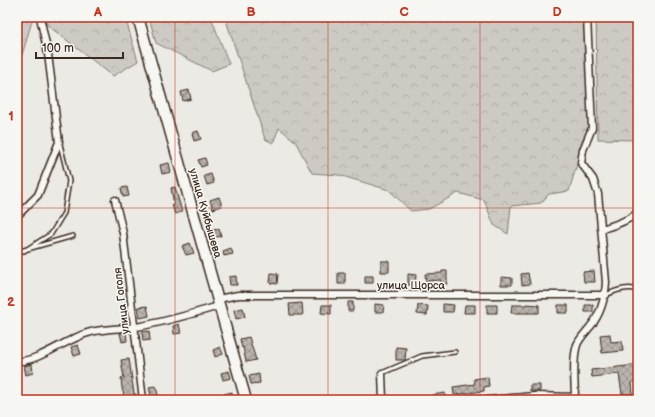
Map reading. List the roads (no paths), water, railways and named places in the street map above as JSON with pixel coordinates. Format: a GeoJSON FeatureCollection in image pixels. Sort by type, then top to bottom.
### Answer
{"type":"FeatureCollection","features":[{"type":"Feature","properties":{"kind":"highway","name":"улица Куйбышева"},"geometry":{"type":"LineString","coordinates":[[138,17],[246,400]]}},
{"type":"Feature","properties":{"kind":"street"},"geometry":{"type":"LineString","coordinates":[[17,216],[38,195],[59,142],[48,54],[40,17]]}},
{"type":"Feature","properties":{"kind":"street"},"geometry":{"type":"LineString","coordinates":[[488,400],[534,396],[575,398],[574,368],[577,344],[596,319],[606,295],[602,229],[598,194],[593,179],[581,163],[583,150],[592,128],[587,17]]}},
{"type":"Feature","properties":{"kind":"street","name":"улица Гоголя"},"geometry":{"type":"LineString","coordinates":[[115,200],[123,233],[143,400]]}},
{"type":"Feature","properties":{"kind":"street"},"geometry":{"type":"LineString","coordinates":[[602,229],[623,222],[638,213]]}},
{"type":"Feature","properties":{"kind":"street","name":"улица Щорса"},"geometry":{"type":"LineString","coordinates":[[17,361],[38,356],[66,341],[91,332],[160,323],[238,295],[606,295]]}},
{"type":"Feature","properties":{"kind":"street"},"geometry":{"type":"LineString","coordinates":[[382,373],[384,400]]}},
{"type":"Feature","properties":{"kind":"lane"},"geometry":{"type":"LineString","coordinates":[[24,251],[51,234],[64,213],[69,181],[59,142]]}},
{"type":"Feature","properties":{"kind":"lane"},"geometry":{"type":"LineString","coordinates":[[17,252],[73,236]]}},
{"type":"Feature","properties":{"kind":"lane"},"geometry":{"type":"LineString","coordinates":[[606,295],[630,287],[638,290]]}},
{"type":"Feature","properties":{"kind":"lane"},"geometry":{"type":"LineString","coordinates":[[382,373],[422,356],[456,352]]}}]}
